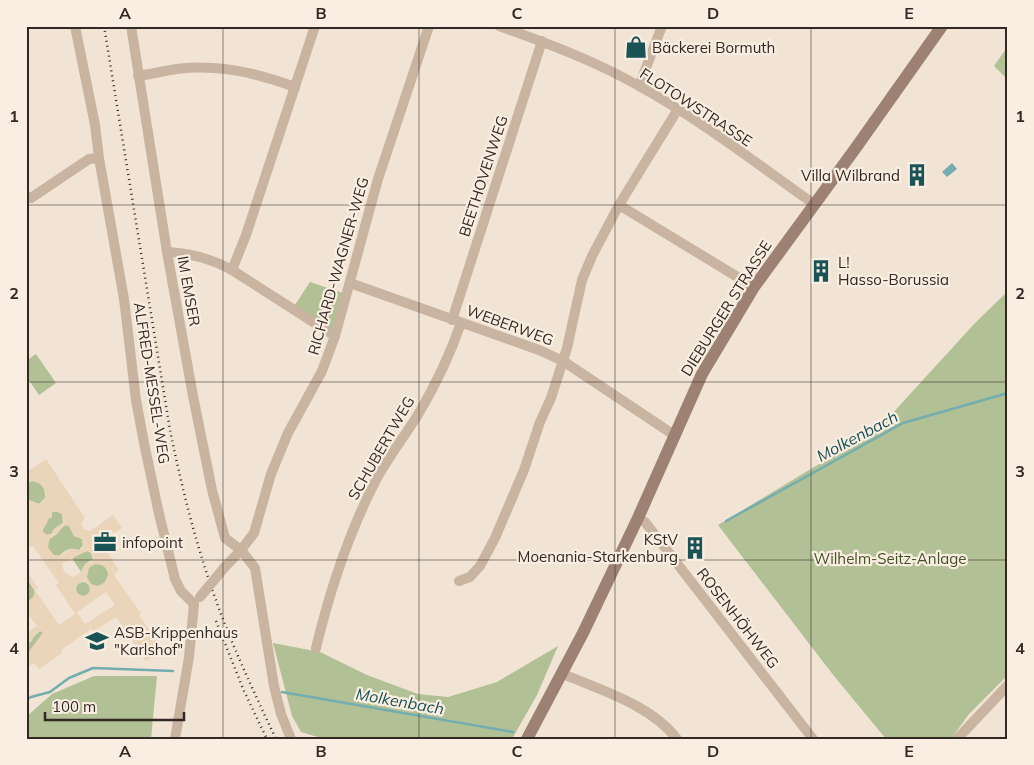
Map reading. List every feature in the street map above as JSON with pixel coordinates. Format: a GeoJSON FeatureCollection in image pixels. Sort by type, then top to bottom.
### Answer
{"type":"FeatureCollection","features":[{"type":"Feature","properties":{"kind":"main road","name":"DIEBURGER STRASSE"},"geometry":{"type":"LineString","coordinates":[[527,739],[563,674],[638,518],[702,374],[754,287],[942,26]]}},
{"type":"Feature","properties":{"kind":"street","name":"ALFRED-MESSEL-WEG"},"geometry":{"type":"LineString","coordinates":[[75,26],[95,125],[124,299],[136,400],[152,483],[176,579],[181,591],[197,600]]}},
{"type":"Feature","properties":{"kind":"street","name":"IM EMSER"},"geometry":{"type":"LineString","coordinates":[[131,26],[167,252],[212,490],[226,538],[241,550],[255,568],[274,686],[281,714],[291,739]]}},
{"type":"Feature","properties":{"kind":"street"},"geometry":{"type":"LineString","coordinates":[[232,270],[246,235],[315,26]]}},
{"type":"Feature","properties":{"kind":"street","name":"RICHARD-WAGNER-WEG"},"geometry":{"type":"LineString","coordinates":[[197,600],[254,534],[271,474],[288,433],[322,371],[335,336],[378,179],[428,26]]}},
{"type":"Feature","properties":{"kind":"street","name":"FLOTOWSTRASSE"},"geometry":{"type":"LineString","coordinates":[[499,26],[542,41],[587,60],[639,86],[678,109],[814,204]]}},
{"type":"Feature","properties":{"kind":"street"},"geometry":{"type":"LineString","coordinates":[[639,86],[662,26]]}},
{"type":"Feature","properties":{"kind":"street","name":"BEETHOVENWEG"},"geometry":{"type":"LineString","coordinates":[[457,322],[542,41]]}},
{"type":"Feature","properties":{"kind":"street"},"geometry":{"type":"LineString","coordinates":[[138,76],[178,69],[217,68],[256,76],[294,87]]}},
{"type":"Feature","properties":{"kind":"street"},"geometry":{"type":"LineString","coordinates":[[459,581],[470,577],[480,566],[524,470],[562,361],[582,280],[603,233],[618,205],[678,109]]}},
{"type":"Feature","properties":{"kind":"street"},"geometry":{"type":"LineString","coordinates":[[26,196],[31,198],[89,159],[99,158]]}},
{"type":"Feature","properties":{"kind":"street"},"geometry":{"type":"LineString","coordinates":[[618,205],[754,287]]}},
{"type":"Feature","properties":{"kind":"street"},"geometry":{"type":"LineString","coordinates":[[167,252],[182,252],[218,262],[335,336]]}},
{"type":"Feature","properties":{"kind":"street","name":"WEBERWEG"},"geometry":{"type":"LineString","coordinates":[[350,283],[539,350],[562,361],[674,434]]}},
{"type":"Feature","properties":{"kind":"street","name":"SCHUBERTWEG"},"geometry":{"type":"LineString","coordinates":[[316,648],[327,602],[349,538],[377,479],[419,413],[450,354],[457,322]]}},
{"type":"Feature","properties":{"kind":"street","name":"ROSENHÖHWEG"},"geometry":{"type":"LineString","coordinates":[[638,518],[646,522],[813,739]]}},
{"type":"Feature","properties":{"kind":"street"},"geometry":{"type":"LineString","coordinates":[[175,739],[197,600]]}},
{"type":"Feature","properties":{"kind":"street"},"geometry":{"type":"LineString","coordinates":[[563,674],[648,711],[671,730],[677,739]]}},
{"type":"Feature","properties":{"kind":"street"},"geometry":{"type":"LineString","coordinates":[[957,739],[1008,685]]}},
{"type":"Feature","properties":{"kind":"green space"},"geometry":{"type":"Polygon","coordinates":[[[1008,46],[1008,80],[994,66],[1008,46]]]}},
{"type":"Feature","properties":{"kind":"green space"},"geometry":{"type":"Polygon","coordinates":[[[310,282],[346,294],[335,336],[293,308],[310,282]]]}},
{"type":"Feature","properties":{"kind":"green space","name":"Wilhelm-Seitz-Anlage"},"geometry":{"type":"Polygon","coordinates":[[[1008,291],[1008,675],[969,714],[951,739],[886,739],[834,676],[718,525],[844,447],[880,427],[975,323],[1008,291]]]}},
{"type":"Feature","properties":{"kind":"green space"},"geometry":{"type":"Polygon","coordinates":[[[36,354],[56,383],[39,395],[26,376],[26,361],[36,354]]]}},
{"type":"Feature","properties":{"kind":"green space"},"geometry":{"type":"Polygon","coordinates":[[[32,481],[41,484],[45,492],[45,498],[39,504],[26,499],[26,484],[32,481]]]}},
{"type":"Feature","properties":{"kind":"green space"},"geometry":{"type":"Polygon","coordinates":[[[51,512],[62,514],[63,523],[55,528],[51,534],[47,535],[43,532],[43,529],[48,519],[52,517],[51,512]]]}},
{"type":"Feature","properties":{"kind":"green space"},"geometry":{"type":"Polygon","coordinates":[[[66,525],[69,526],[74,536],[82,539],[83,545],[79,550],[70,549],[56,556],[49,551],[48,542],[66,525]]]}},
{"type":"Feature","properties":{"kind":"green space"},"geometry":{"type":"Polygon","coordinates":[[[87,551],[91,553],[93,559],[85,564],[81,572],[72,558],[87,551]]]}},
{"type":"Feature","properties":{"kind":"green space"},"geometry":{"type":"Polygon","coordinates":[[[97,564],[105,567],[108,575],[105,583],[97,586],[89,583],[86,575],[89,567],[97,564]]]}},
{"type":"Feature","properties":{"kind":"green space"},"geometry":{"type":"Polygon","coordinates":[[[26,578],[35,594],[34,597],[26,602],[26,578]]]}},
{"type":"Feature","properties":{"kind":"green space"},"geometry":{"type":"Polygon","coordinates":[[[80,582],[86,582],[90,589],[86,596],[80,596],[76,592],[76,586],[80,582]]]}},
{"type":"Feature","properties":{"kind":"green space"},"geometry":{"type":"Polygon","coordinates":[[[40,631],[43,632],[42,634],[26,656],[26,644],[40,631]]]}},
{"type":"Feature","properties":{"kind":"green space"},"geometry":{"type":"Polygon","coordinates":[[[273,643],[320,652],[367,675],[418,694],[448,697],[497,682],[558,646],[537,695],[512,739],[324,739],[301,732],[292,716],[273,643]]]}},
{"type":"Feature","properties":{"kind":"green space"},"geometry":{"type":"Polygon","coordinates":[[[94,676],[157,676],[151,739],[26,739],[26,717],[52,694],[94,676]]]}},
{"type":"Feature","properties":{"kind":"shaded area"},"geometry":{"type":"Polygon","coordinates":[[[46,459],[85,518],[81,523],[84,529],[92,530],[113,515],[122,528],[114,533],[111,530],[104,531],[99,540],[119,570],[114,575],[139,611],[142,612],[139,615],[163,650],[146,661],[116,617],[94,631],[91,629],[61,650],[62,653],[39,669],[34,663],[29,666],[26,662],[26,656],[43,633],[42,631],[38,632],[31,642],[26,644],[26,633],[37,626],[26,612],[26,602],[31,600],[35,593],[33,586],[26,578],[26,570],[38,588],[35,590],[59,625],[75,614],[56,585],[59,583],[33,546],[30,547],[26,541],[26,499],[39,504],[44,501],[46,493],[39,483],[32,481],[26,484],[26,472],[46,459]],[[52,512],[52,517],[48,519],[43,529],[43,532],[47,535],[51,534],[55,528],[63,523],[62,514],[52,512]],[[62,526],[59,532],[49,540],[48,548],[54,555],[59,556],[71,549],[79,550],[83,546],[82,539],[74,536],[69,526],[62,526]],[[86,551],[62,564],[64,572],[73,577],[81,572],[85,564],[91,562],[94,557],[91,552],[86,551]],[[95,564],[89,568],[87,577],[91,584],[98,586],[105,582],[108,571],[103,565],[95,564]],[[84,581],[77,584],[75,589],[77,594],[83,596],[88,594],[90,590],[88,583],[84,581]],[[106,592],[77,612],[85,624],[115,605],[106,592]]]}},
{"type":"Feature","properties":{"kind":"water"},"geometry":{"type":"Polygon","coordinates":[[[952,163],[957,169],[947,177],[942,172],[952,163]]]}},
{"type":"Feature","properties":{"kind":"waterway","name":"Molkenbach"},"geometry":{"type":"LineString","coordinates":[[726,521],[903,423],[1008,393]]}},
{"type":"Feature","properties":{"kind":"waterway","name":"Molkenbach"},"geometry":{"type":"LineString","coordinates":[[26,700],[50,692],[69,678],[93,668],[173,671]]}},
{"type":"Feature","properties":{"kind":"waterway","name":"Molkenbach"},"geometry":{"type":"LineString","coordinates":[[282,692],[513,732]]}},
{"type":"Feature","properties":{"kind":"railway"},"geometry":{"type":"LineString","coordinates":[[104,26],[170,430],[182,485],[215,598],[239,659],[276,739]]}},
{"type":"Feature","properties":{"kind":"railway"},"geometry":{"type":"LineString","coordinates":[[216,621],[244,691],[267,739]]}},
{"type":"Feature","properties":{"kind":"place","name":"Bäckerei Bormuth"},"geometry":{"type":"Point","coordinates":[636,47]}},
{"type":"Feature","properties":{"kind":"place","name":"Villa Wilbrand"},"geometry":{"type":"Point","coordinates":[917,175]}},
{"type":"Feature","properties":{"kind":"place","name":"L! Hasso-Borussia"},"geometry":{"type":"Point","coordinates":[821,271]}},
{"type":"Feature","properties":{"kind":"place","name":"infopoint"},"geometry":{"type":"Point","coordinates":[105,542]}},
{"type":"Feature","properties":{"kind":"place","name":"KStV Moenania-Starkenburg"},"geometry":{"type":"Point","coordinates":[695,548]}},
{"type":"Feature","properties":{"kind":"place","name":"ASB-Krippenhaus \"Karlshof\""},"geometry":{"type":"Point","coordinates":[97,641]}}]}
